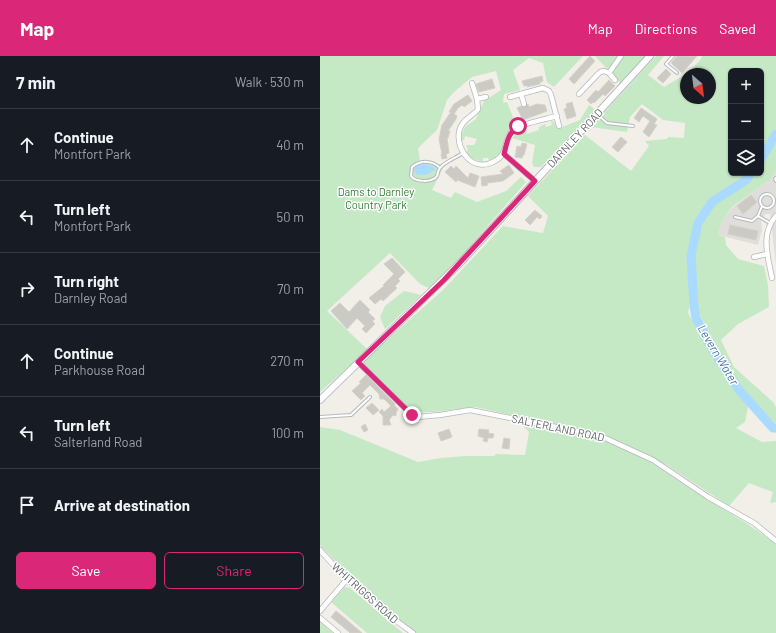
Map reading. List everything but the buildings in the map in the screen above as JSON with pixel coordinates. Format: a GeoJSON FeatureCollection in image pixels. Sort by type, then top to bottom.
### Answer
{"type":"FeatureCollection","features":[{"type":"Feature","properties":{"kind":"main road","name":"DARNLEY ROAD"},"geometry":{"type":"LineString","coordinates":[[320,400],[444,280],[650,56]]}},
{"type":"Feature","properties":{"kind":"street"},"geometry":{"type":"LineString","coordinates":[[609,73],[620,56]]}},
{"type":"Feature","properties":{"kind":"street"},"geometry":{"type":"LineString","coordinates":[[579,94],[600,72],[604,71],[609,73],[615,80]]}},
{"type":"Feature","properties":{"kind":"street"},"geometry":{"type":"LineString","coordinates":[[472,83],[477,99],[478,109],[464,121],[459,132],[459,140],[463,153],[472,162],[484,164],[496,161],[504,154],[508,137],[518,126],[557,116]]}},
{"type":"Feature","properties":{"kind":"street"},"geometry":{"type":"LineString","coordinates":[[510,97],[543,88],[551,95],[559,126]]}},
{"type":"Feature","properties":{"kind":"street"},"geometry":{"type":"LineString","coordinates":[[521,94],[524,104]]}},
{"type":"Feature","properties":{"kind":"street"},"geometry":{"type":"LineString","coordinates":[[477,99],[486,96]]}},
{"type":"Feature","properties":{"kind":"street"},"geometry":{"type":"LineString","coordinates":[[504,154],[535,181]]}},
{"type":"Feature","properties":{"kind":"street"},"geometry":{"type":"LineString","coordinates":[[772,278],[766,240],[770,223],[776,216]]}},
{"type":"Feature","properties":{"kind":"street"},"geometry":{"type":"LineString","coordinates":[[754,257],[767,254]]}},
{"type":"Feature","properties":{"kind":"street","name":"SALTERLAND ROAD"},"geometry":{"type":"LineString","coordinates":[[358,362],[412,415],[417,417],[470,410],[605,438],[661,465],[708,497],[754,523],[775,539]]}},
{"type":"Feature","properties":{"kind":"street","name":"WHITRIGGS ROAD"},"geometry":{"type":"LineString","coordinates":[[320,550],[347,579],[390,616],[413,633]]}},
{"type":"Feature","properties":{"kind":"street"},"geometry":{"type":"LineString","coordinates":[[320,611],[347,579]]}},
{"type":"Feature","properties":{"kind":"street"},"geometry":{"type":"LineString","coordinates":[[320,618],[338,633]]}},
{"type":"Feature","properties":{"kind":"lane"},"geometry":{"type":"LineString","coordinates":[[673,56],[666,64],[677,73]]}},
{"type":"Feature","properties":{"kind":"lane"},"geometry":{"type":"LineString","coordinates":[[598,114],[606,123],[633,126]]}},
{"type":"Feature","properties":{"kind":"lane"},"geometry":{"type":"LineString","coordinates":[[440,168],[431,162],[416,164],[412,167],[411,176],[419,181],[433,179],[436,177],[440,168],[463,153]]}},
{"type":"Feature","properties":{"kind":"lane"},"geometry":{"type":"LineString","coordinates":[[735,217],[752,221],[758,216],[762,205],[760,201],[763,196],[770,195],[773,198],[774,202],[772,206],[768,208],[762,205]]}},
{"type":"Feature","properties":{"kind":"lane"},"geometry":{"type":"LineString","coordinates":[[758,216],[770,223]]}},
{"type":"Feature","properties":{"kind":"lane"},"geometry":{"type":"LineString","coordinates":[[320,417],[351,415],[370,397]]}},
{"type":"Feature","properties":{"kind":"shaded area"},"geometry":{"type":"Polygon","coordinates":[[[776,170],[776,264],[770,214],[765,214],[761,221],[762,230],[758,245],[718,235],[722,220],[734,206],[771,179],[776,170]]]}},
{"type":"Feature","properties":{"kind":"green space","name":"Dams to Darnley Country Park"},"geometry":{"type":"Polygon","coordinates":[[[320,56],[583,56],[554,87],[547,82],[543,63],[529,58],[513,70],[520,90],[504,94],[503,103],[507,102],[516,125],[506,134],[502,153],[495,159],[489,161],[488,158],[483,158],[483,162],[470,158],[466,152],[468,150],[466,145],[474,145],[477,139],[465,136],[464,140],[462,140],[462,134],[465,127],[476,119],[484,101],[501,90],[496,71],[472,77],[447,100],[437,130],[418,148],[420,161],[431,161],[441,165],[442,170],[432,190],[451,198],[455,192],[477,202],[506,191],[521,177],[526,182],[458,260],[429,288],[420,284],[390,253],[327,311],[368,350],[320,392],[320,56]]]}},
{"type":"Feature","properties":{"kind":"green space"},"geometry":{"type":"Polygon","coordinates":[[[595,56],[648,56],[621,84],[595,56]]]}},
{"type":"Feature","properties":{"kind":"green space"},"geometry":{"type":"Polygon","coordinates":[[[656,56],[664,56],[648,75],[664,87],[680,78],[680,104],[716,104],[716,68],[693,68],[702,56],[776,56],[776,129],[764,149],[764,68],[728,68],[728,176],[745,176],[739,182],[712,199],[699,213],[693,228],[687,252],[691,298],[688,313],[720,367],[748,407],[745,422],[736,428],[762,442],[776,441],[776,502],[770,503],[773,492],[749,483],[729,506],[665,464],[594,433],[475,407],[434,412],[417,412],[408,410],[362,362],[443,290],[503,226],[543,233],[548,216],[528,196],[585,135],[631,171],[649,146],[645,141],[667,139],[668,137],[684,138],[685,123],[663,120],[642,104],[630,117],[627,132],[591,127],[656,56]]]}},
{"type":"Feature","properties":{"kind":"green space"},"geometry":{"type":"Polygon","coordinates":[[[589,105],[596,110],[541,167],[534,167],[532,163],[535,145],[512,138],[519,131],[526,130],[527,134],[539,130],[539,127],[545,124],[546,127],[552,125],[551,121],[554,122],[557,129],[580,120],[589,105]]]}},
{"type":"Feature","properties":{"kind":"green space"},"geometry":{"type":"Polygon","coordinates":[[[776,141],[776,170],[771,179],[733,206],[722,220],[718,235],[725,237],[726,245],[738,259],[764,266],[768,285],[769,307],[738,324],[721,340],[734,367],[773,402],[776,407],[776,424],[744,391],[726,365],[698,311],[694,253],[697,239],[705,218],[715,204],[745,185],[752,176],[764,176],[764,158],[776,141]]]}},
{"type":"Feature","properties":{"kind":"green space"},"geometry":{"type":"Polygon","coordinates":[[[404,291],[421,295],[385,329],[380,317],[385,306],[404,291]]]}},
{"type":"Feature","properties":{"kind":"green space"},"geometry":{"type":"Polygon","coordinates":[[[519,421],[598,437],[643,457],[776,544],[776,633],[416,633],[366,594],[320,545],[320,427],[340,430],[418,462],[465,456],[494,456],[496,454],[525,455],[529,432],[519,421]]]}},
{"type":"Feature","properties":{"kind":"green space"},"geometry":{"type":"Polygon","coordinates":[[[345,587],[350,588],[403,633],[367,633],[331,602],[345,587]]]}},
{"type":"Feature","properties":{"kind":"green space"},"geometry":{"type":"Polygon","coordinates":[[[320,622],[333,633],[320,633],[320,622]]]}},
{"type":"Feature","properties":{"kind":"water"},"geometry":{"type":"Polygon","coordinates":[[[425,164],[434,167],[435,170],[426,175],[418,175],[415,173],[414,169],[419,165],[425,164]]]}},
{"type":"Feature","properties":{"kind":"waterway","name":"Levern Water"},"geometry":{"type":"LineString","coordinates":[[764,154],[776,134]]}},
{"type":"Feature","properties":{"kind":"waterway","name":"Levern Water"},"geometry":{"type":"LineString","coordinates":[[749,176],[746,180],[712,202],[698,223],[691,255],[694,306],[696,318],[716,355],[739,390],[773,428],[776,428]]}},
{"type":"Feature","properties":{"kind":"route"},"geometry":{"type":"LineString","coordinates":[[412,415],[408,413],[358,362],[444,280],[535,181],[504,154],[508,137],[518,126]]}}]}
